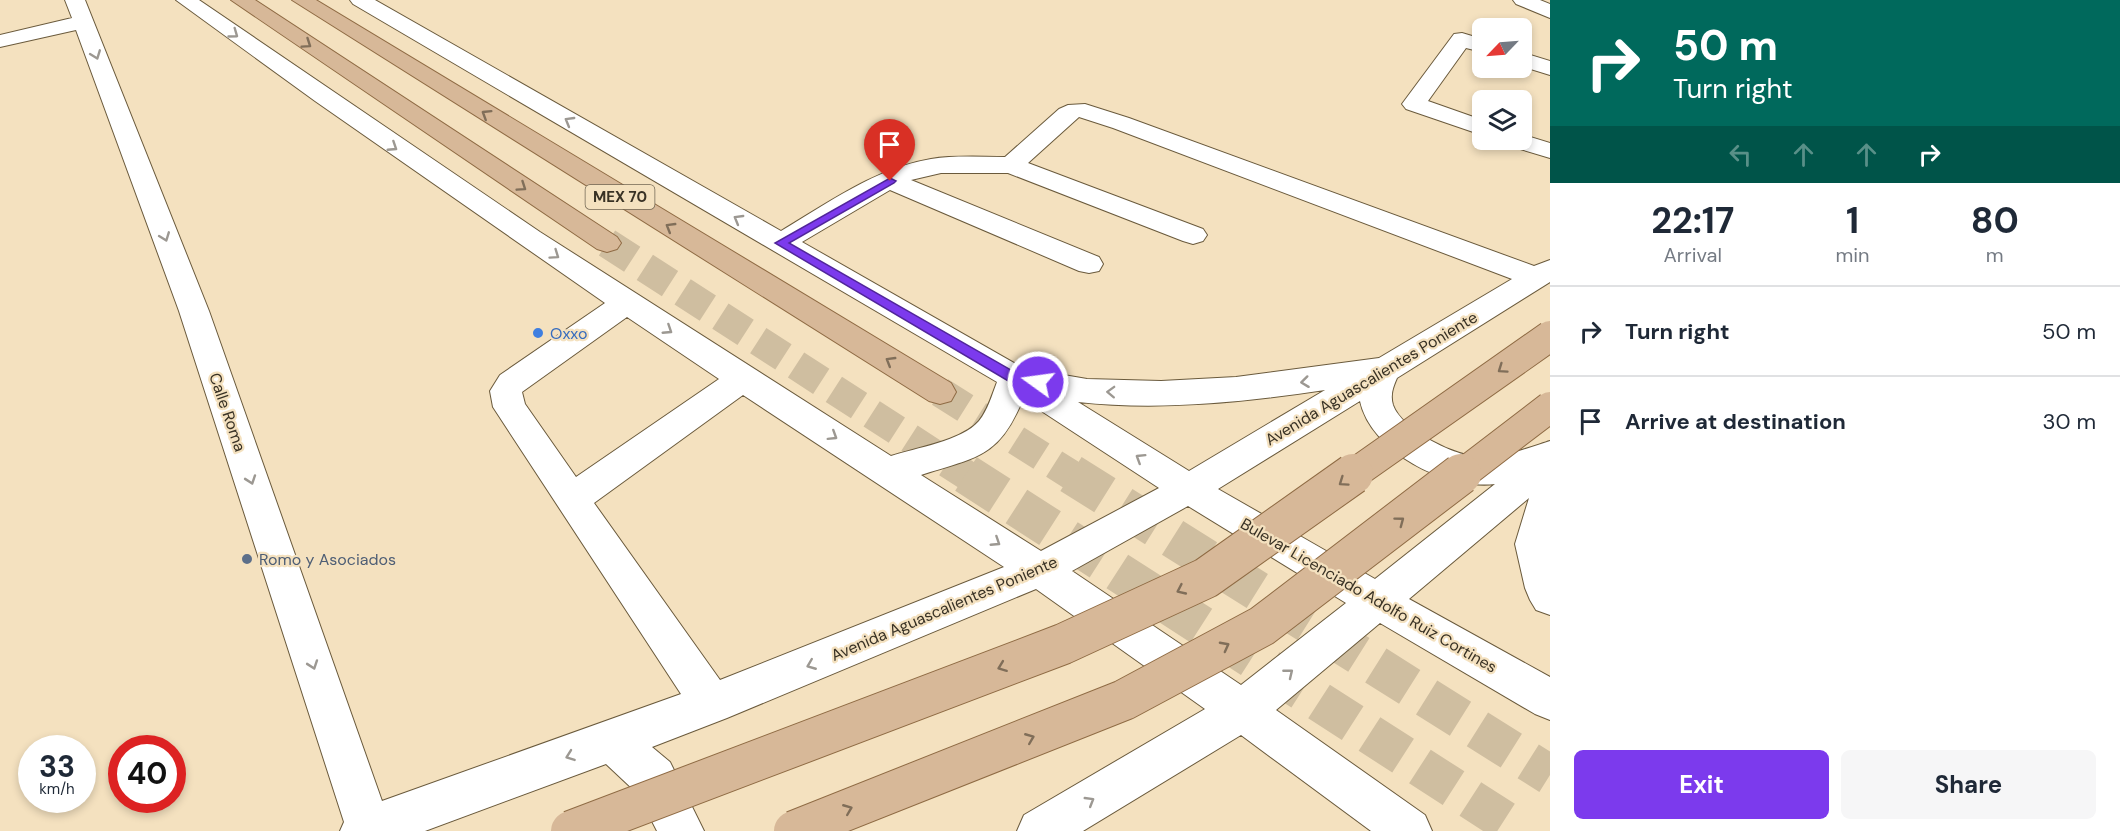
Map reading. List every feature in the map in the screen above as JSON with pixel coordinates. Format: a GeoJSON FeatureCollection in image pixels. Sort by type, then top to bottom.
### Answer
{"type":"FeatureCollection","features":[{"type":"Feature","properties":{"kind":"main road","name":"MEX 70"},"geometry":{"type":"LineString","coordinates":[[241,0],[607,243]]}},
{"type":"Feature","properties":{"kind":"main road","name":"MEX 70"},"geometry":{"type":"LineString","coordinates":[[302,0],[940,392]]}},
{"type":"Feature","properties":{"kind":"main road"},"geometry":{"type":"LineString","coordinates":[[571,831],[1063,644],[1206,578],[1550,336]]}},
{"type":"Feature","properties":{"kind":"main road"},"geometry":{"type":"LineString","coordinates":[[794,831],[1124,700],[1263,626],[1550,407]]}},
{"type":"Feature","properties":{"kind":"street"},"geometry":{"type":"LineString","coordinates":[[186,0],[385,142],[626,303],[1040,570],[1409,831]]}},
{"type":"Feature","properties":{"kind":"street"},"geometry":{"type":"LineString","coordinates":[[1522,0],[1550,12]]}},
{"type":"Feature","properties":{"kind":"street","name":"MEX 70"},"geometry":{"type":"LineString","coordinates":[[374,2],[780,243],[1015,378],[1189,489]]}},
{"type":"Feature","properties":{"kind":"street"},"geometry":{"type":"LineString","coordinates":[[0,40],[79,11]]}},
{"type":"Feature","properties":{"kind":"street","name":"Calle Roma"},"geometry":{"type":"LineString","coordinates":[[79,11],[194,311],[366,830]]}},
{"type":"Feature","properties":{"kind":"street"},"geometry":{"type":"LineString","coordinates":[[1472,42],[1462,39],[1414,104],[1472,124]]}},
{"type":"Feature","properties":{"kind":"street"},"geometry":{"type":"LineString","coordinates":[[1532,62],[1550,68]]}},
{"type":"Feature","properties":{"kind":"street"},"geometry":{"type":"LineString","coordinates":[[1011,165],[1067,114],[1076,110],[1085,111],[1543,273]]}},
{"type":"Feature","properties":{"kind":"street"},"geometry":{"type":"LineString","coordinates":[[1532,145],[1550,151]]}},
{"type":"Feature","properties":{"kind":"street"},"geometry":{"type":"LineString","coordinates":[[780,243],[890,181],[918,170],[940,165],[1011,165],[1193,235]]}},
{"type":"Feature","properties":{"kind":"street"},"geometry":{"type":"LineString","coordinates":[[890,181],[1089,264]]}},
{"type":"Feature","properties":{"kind":"street","name":"Avenida Aguascalientes Poniente"},"geometry":{"type":"LineString","coordinates":[[366,830],[712,704],[1040,570],[1189,489],[1543,273]]}},
{"type":"Feature","properties":{"kind":"street"},"geometry":{"type":"LineString","coordinates":[[626,303],[511,383],[506,391],[509,407],[712,704]]}},
{"type":"Feature","properties":{"kind":"street"},"geometry":{"type":"LineString","coordinates":[[888,471],[943,454],[986,436],[1000,413],[1015,378],[1085,391],[1149,393],[1232,390],[1310,382],[1383,369],[1375,395],[1386,423],[1411,444],[1442,461],[1473,471],[1503,469],[1550,455]]}},
{"type":"Feature","properties":{"kind":"street"},"geometry":{"type":"LineString","coordinates":[[571,500],[742,379]]}},
{"type":"Feature","properties":{"kind":"street"},"geometry":{"type":"LineString","coordinates":[[1040,831],[1242,711],[1550,460]]}},
{"type":"Feature","properties":{"kind":"street"},"geometry":{"type":"LineString","coordinates":[[1550,486],[1533,543],[1544,588],[1550,598]]}},
{"type":"Feature","properties":{"kind":"street","name":"Bulevar Licenciado Adolfo Ruiz Cortines"},"geometry":{"type":"LineString","coordinates":[[1189,489],[1377,601],[1550,700]]}},
{"type":"Feature","properties":{"kind":"street"},"geometry":{"type":"LineString","coordinates":[[613,741],[654,778],[681,831]]}},
{"type":"Feature","properties":{"kind":"tunnel"},"geometry":{"type":"LineString","coordinates":[[607,243],[968,476]]}},
{"type":"Feature","properties":{"kind":"tunnel"},"geometry":{"type":"LineString","coordinates":[[940,392],[1073,476]]}},
{"type":"Feature","properties":{"kind":"tunnel"},"geometry":{"type":"LineString","coordinates":[[966,474],[1520,831]]}},
{"type":"Feature","properties":{"kind":"tunnel"},"geometry":{"type":"LineString","coordinates":[[1071,474],[1550,775]]}},
{"type":"Feature","properties":{"kind":"place","name":"Oxxo"},"geometry":{"type":"Point","coordinates":[538,333]}},
{"type":"Feature","properties":{"kind":"place","name":"Romo y Asociados"},"geometry":{"type":"Point","coordinates":[247,559]}},
{"type":"Feature","properties":{"kind":"route"},"geometry":{"type":"LineString","coordinates":[[890,181],[780,243],[1015,378],[1038,382]]}}]}
